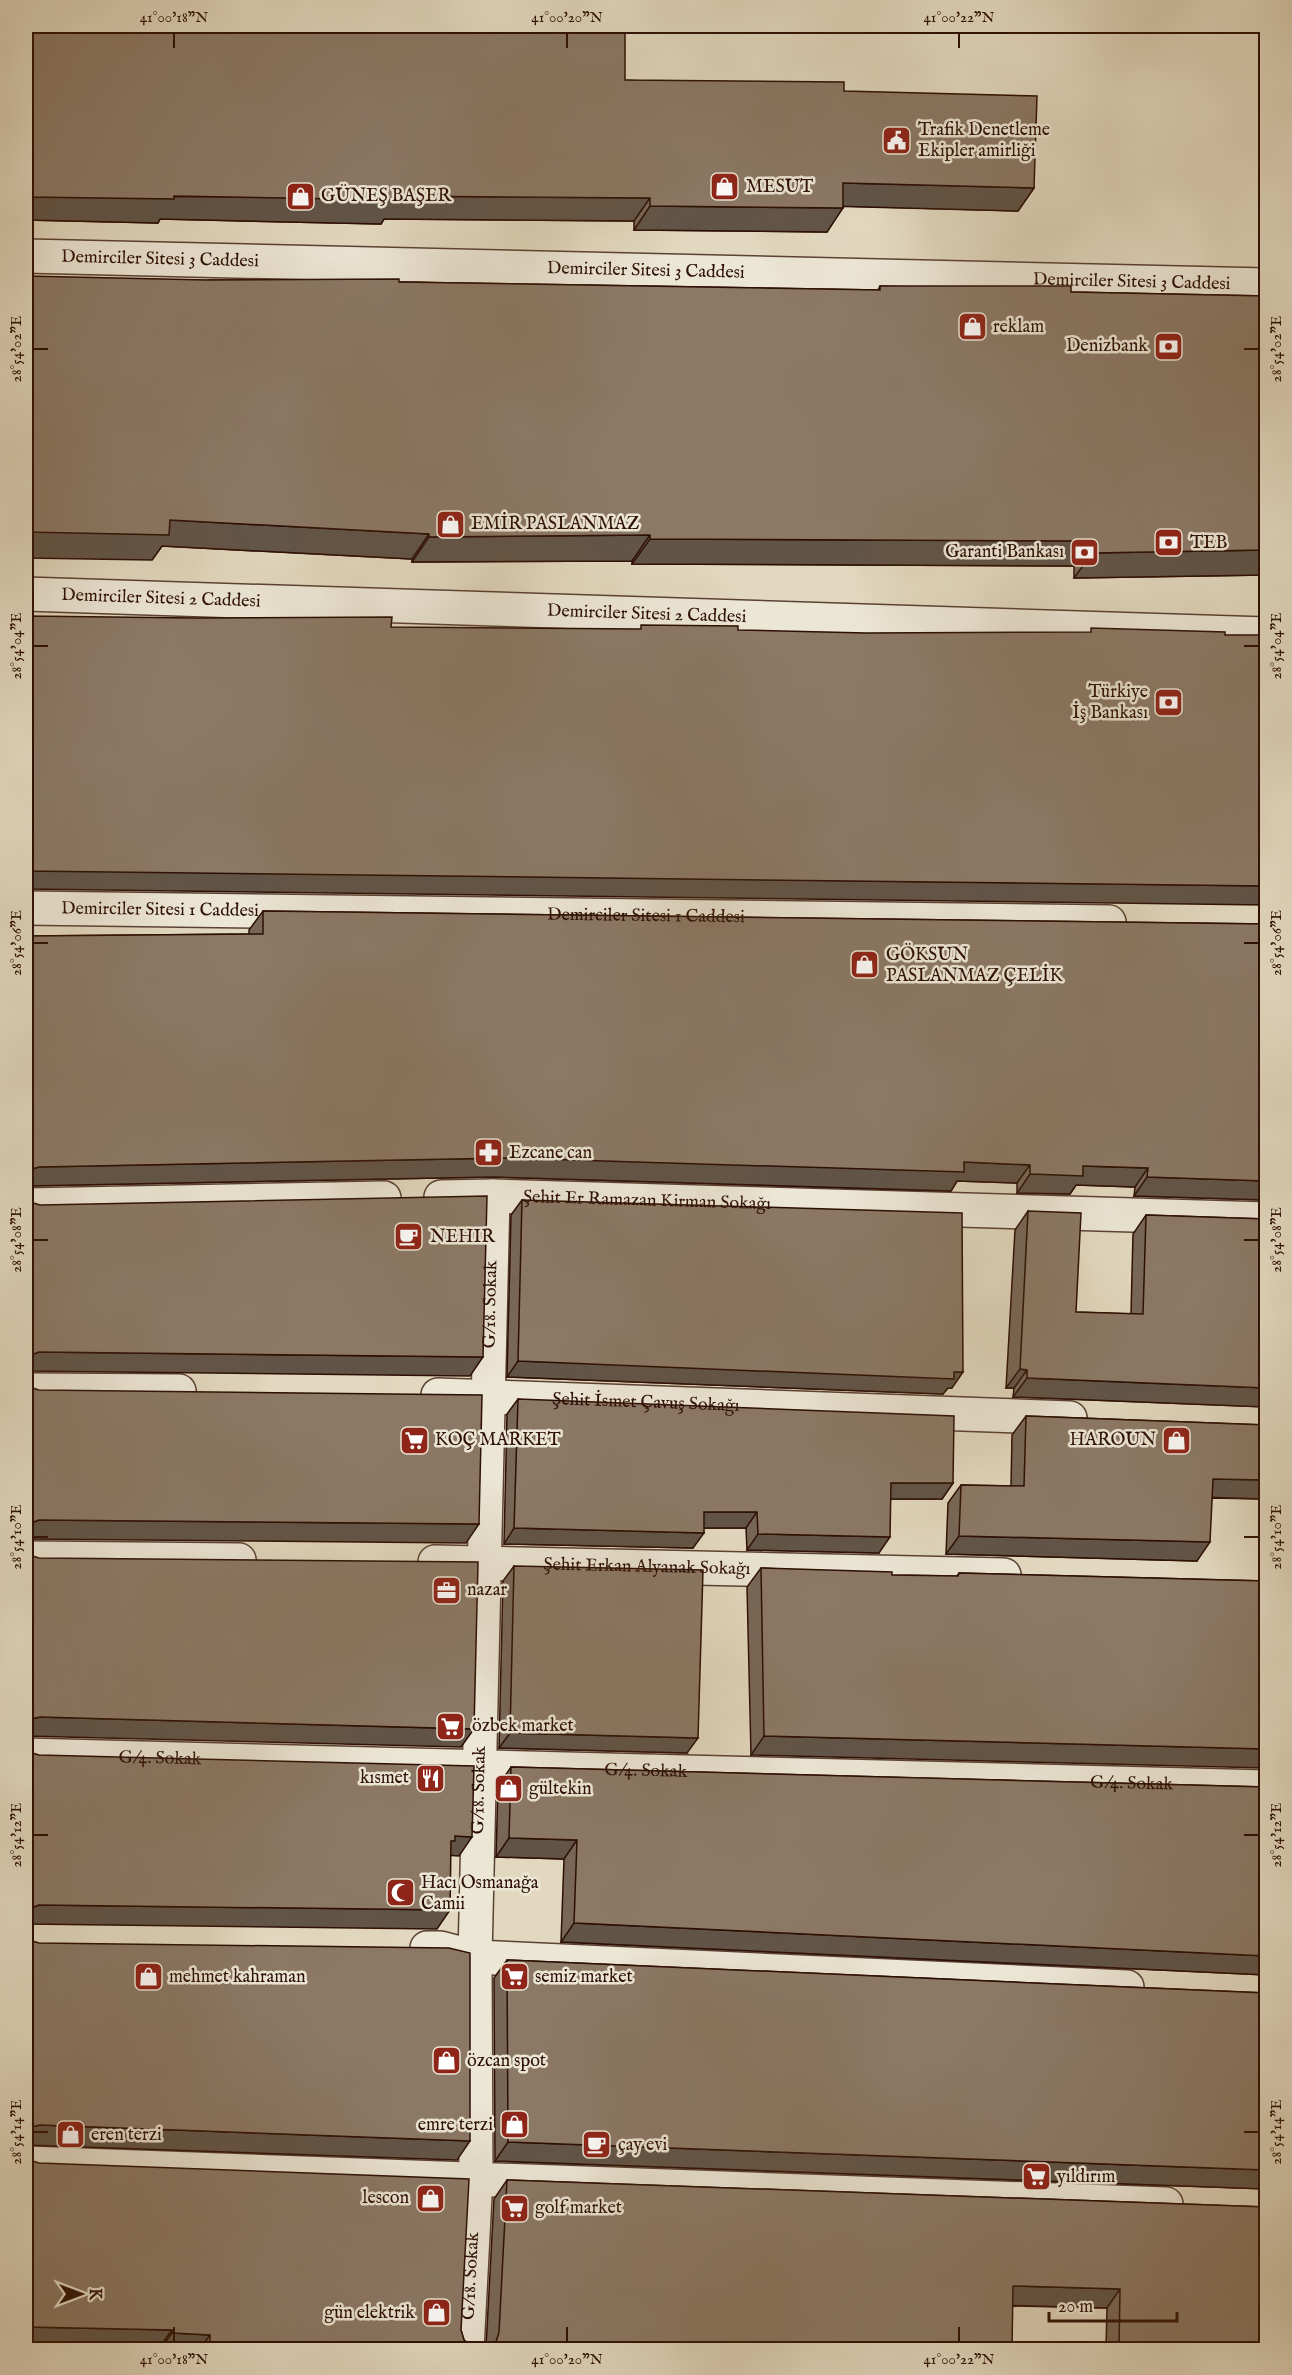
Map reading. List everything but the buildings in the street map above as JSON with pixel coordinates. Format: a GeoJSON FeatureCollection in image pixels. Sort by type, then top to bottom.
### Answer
{"type":"FeatureCollection","features":[{"type":"Feature","properties":{"kind":"street","name":"Demirciler Sitesi 3 Caddesi"},"geometry":{"type":"LineString","coordinates":[[26,256],[1266,285]]}},
{"type":"Feature","properties":{"kind":"street","name":"Demirciler Sitesi 2 Caddesi"},"geometry":{"type":"LineString","coordinates":[[26,594],[1266,634]]}},
{"type":"Feature","properties":{"kind":"street","name":"Demirciler Sitesi 1 Caddesi"},"geometry":{"type":"LineString","coordinates":[[26,908],[1135,922]]}},
{"type":"Feature","properties":{"kind":"street","name":"Şehit Er Ramazan Kirman Sokağı"},"geometry":{"type":"LineString","coordinates":[[26,1205],[494,1196],[1266,1219]]}},
{"type":"Feature","properties":{"kind":"street","name":"G/18. Sokak"},"geometry":{"type":"LineString","coordinates":[[467,2349],[477,2178],[475,1957],[494,1196]]}},
{"type":"Feature","properties":{"kind":"street"},"geometry":{"type":"LineString","coordinates":[[26,1390],[203,1392]]}},
{"type":"Feature","properties":{"kind":"street","name":"Şehit İsmet Çavuş Sokağı"},"geometry":{"type":"LineString","coordinates":[[405,1394],[488,1395],[1099,1420]]}},
{"type":"Feature","properties":{"kind":"street"},"geometry":{"type":"LineString","coordinates":[[26,1558],[273,1560]]}},
{"type":"Feature","properties":{"kind":"street","name":"Şehit Erkan Alyanak Sokağı"},"geometry":{"type":"LineString","coordinates":[[402,1561],[1029,1575]]}},
{"type":"Feature","properties":{"kind":"street","name":"G/4. Sokak"},"geometry":{"type":"LineString","coordinates":[[26,1755],[479,1764],[1266,1786]]}},
{"type":"Feature","properties":{"kind":"street"},"geometry":{"type":"LineString","coordinates":[[393,1948],[441,1948],[475,1957],[1160,1989]]}},
{"type":"Feature","properties":{"kind":"street"},"geometry":{"type":"LineString","coordinates":[[26,2163],[1195,2205]]}},
{"type":"Feature","properties":{"kind":"place","name":"Trafik Denetleme Ekipler amirliği"},"geometry":{"type":"Point","coordinates":[897,140]}},
{"type":"Feature","properties":{"kind":"place","name":"MESUT"},"geometry":{"type":"Point","coordinates":[725,187]}},
{"type":"Feature","properties":{"kind":"place","name":"GÜNEŞ BAŞER"},"geometry":{"type":"Point","coordinates":[300,196]}},
{"type":"Feature","properties":{"kind":"place","name":"reklam"},"geometry":{"type":"Point","coordinates":[972,327]}},
{"type":"Feature","properties":{"kind":"place","name":"Denizbank"},"geometry":{"type":"Point","coordinates":[1169,346]}},
{"type":"Feature","properties":{"kind":"place","name":"EMİR PASLANMAZ"},"geometry":{"type":"Point","coordinates":[450,524]}},
{"type":"Feature","properties":{"kind":"place","name":"TEB"},"geometry":{"type":"Point","coordinates":[1169,543]}},
{"type":"Feature","properties":{"kind":"place","name":"Garanti Bankası"},"geometry":{"type":"Point","coordinates":[1085,552]}},
{"type":"Feature","properties":{"kind":"place","name":"Türkiye İş Bankası"},"geometry":{"type":"Point","coordinates":[1169,702]}},
{"type":"Feature","properties":{"kind":"place","name":"GÖKSUN PASLANMAZ ÇELİK"},"geometry":{"type":"Point","coordinates":[865,965]}},
{"type":"Feature","properties":{"kind":"place","name":"Ezcane can"},"geometry":{"type":"Point","coordinates":[488,1153]}},
{"type":"Feature","properties":{"kind":"place","name":"NEHIR"},"geometry":{"type":"Point","coordinates":[409,1237]}},
{"type":"Feature","properties":{"kind":"place","name":"KOÇ MARKET"},"geometry":{"type":"Point","coordinates":[414,1440]}},
{"type":"Feature","properties":{"kind":"place","name":"HAROUN"},"geometry":{"type":"Point","coordinates":[1177,1440]}},
{"type":"Feature","properties":{"kind":"place","name":"nazar"},"geometry":{"type":"Point","coordinates":[446,1590]}},
{"type":"Feature","properties":{"kind":"place","name":"özbek market"},"geometry":{"type":"Point","coordinates":[451,1726]}},
{"type":"Feature","properties":{"kind":"place","name":"kısmet"},"geometry":{"type":"Point","coordinates":[430,1778]}},
{"type":"Feature","properties":{"kind":"place","name":"gültekin"},"geometry":{"type":"Point","coordinates":[508,1789]}},
{"type":"Feature","properties":{"kind":"place","name":"Hacı Osmanağa Camii"},"geometry":{"type":"Point","coordinates":[400,1893]}},
{"type":"Feature","properties":{"kind":"place","name":"mehmet kahraman"},"geometry":{"type":"Point","coordinates":[148,1977]}},
{"type":"Feature","properties":{"kind":"place","name":"semiz market"},"geometry":{"type":"Point","coordinates":[514,1977]}},
{"type":"Feature","properties":{"kind":"place","name":"özcan spot"},"geometry":{"type":"Point","coordinates":[446,2061]}},
{"type":"Feature","properties":{"kind":"place","name":"emre terzi"},"geometry":{"type":"Point","coordinates":[514,2125]}},
{"type":"Feature","properties":{"kind":"place","name":"eren terzi"},"geometry":{"type":"Point","coordinates":[70,2135]}},
{"type":"Feature","properties":{"kind":"place","name":"çay evi"},"geometry":{"type":"Point","coordinates":[597,2145]}},
{"type":"Feature","properties":{"kind":"place","name":"yıldırım"},"geometry":{"type":"Point","coordinates":[1036,2177]}},
{"type":"Feature","properties":{"kind":"place","name":"lescon"},"geometry":{"type":"Point","coordinates":[430,2198]}},
{"type":"Feature","properties":{"kind":"place","name":"golf market"},"geometry":{"type":"Point","coordinates":[514,2208]}},
{"type":"Feature","properties":{"kind":"place","name":"gün elektrik"},"geometry":{"type":"Point","coordinates":[436,2313]}}]}
